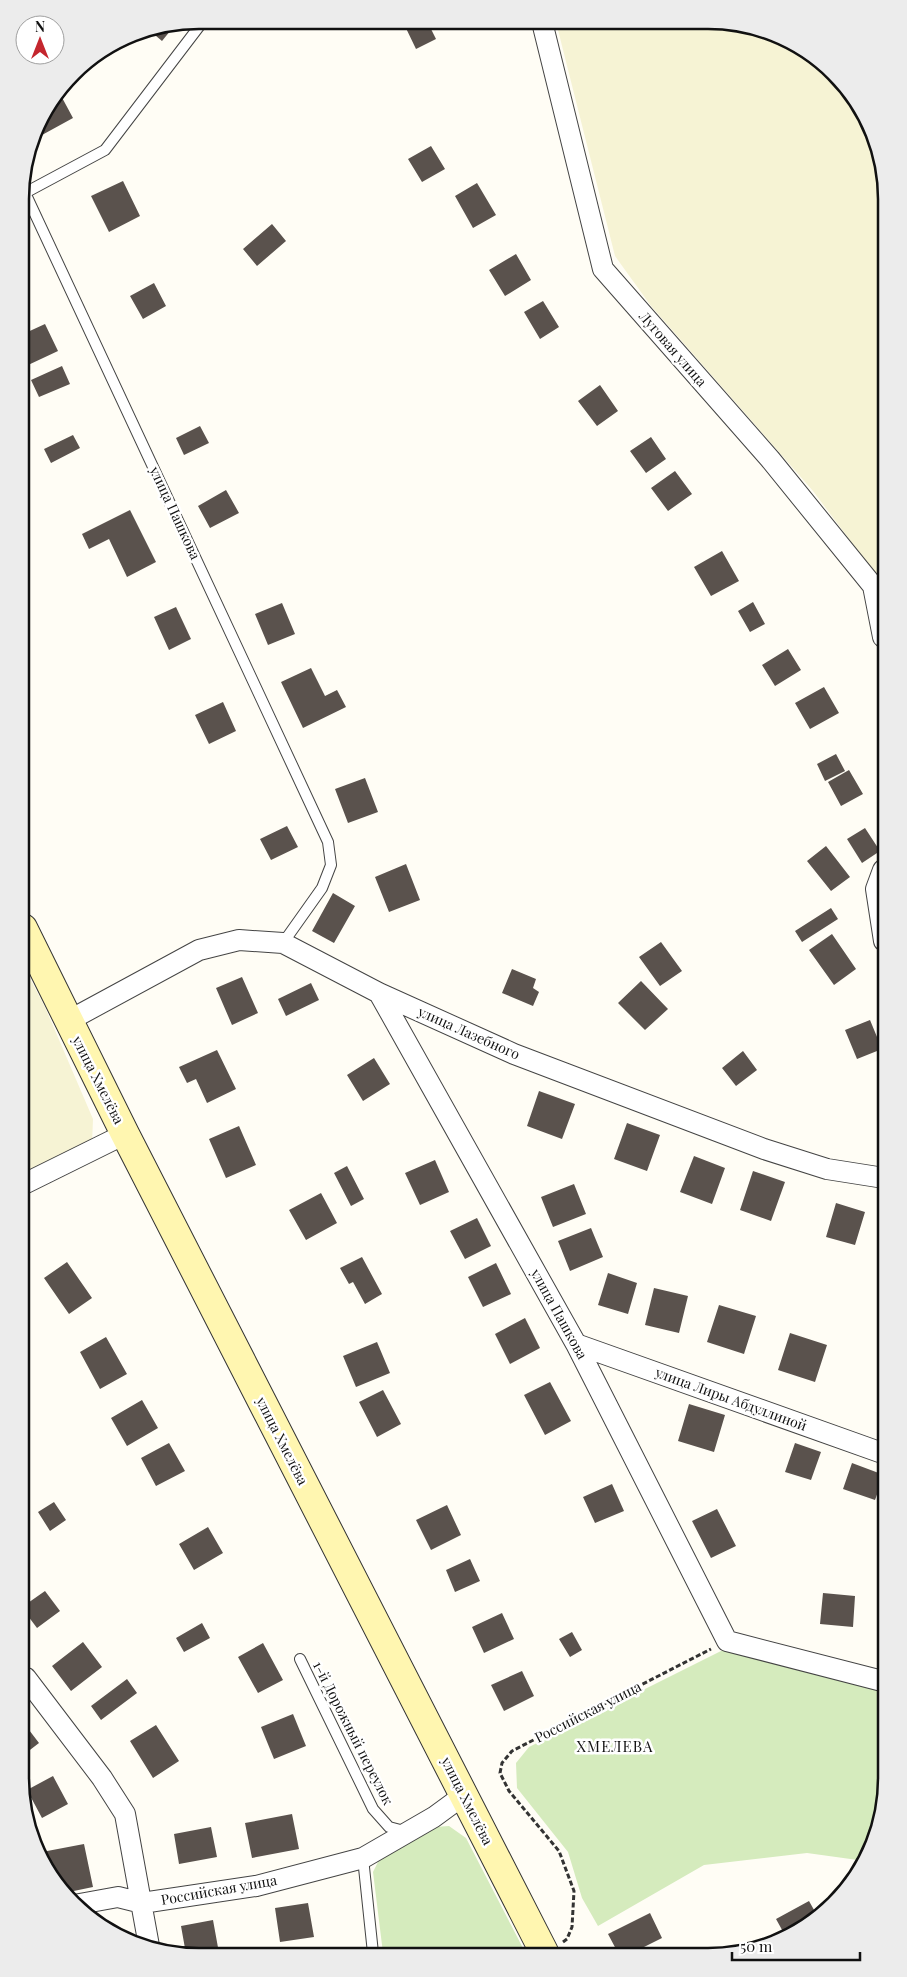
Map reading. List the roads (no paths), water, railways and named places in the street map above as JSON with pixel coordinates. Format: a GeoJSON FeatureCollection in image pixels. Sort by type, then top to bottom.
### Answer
{"type":"FeatureCollection","features":[{"type":"Feature","properties":{"kind":"main road","name":"улица Хмелёва"},"geometry":{"type":"LineString","coordinates":[[29,940],[125,1134],[464,1795],[551,1948]]}},
{"type":"Feature","properties":{"kind":"main road"},"geometry":{"type":"LineString","coordinates":[[29,954],[68,1021]]}},
{"type":"Feature","properties":{"kind":"street","name":"Луговая улица"},"geometry":{"type":"LineString","coordinates":[[544,29],[603,269],[770,459],[878,588]]}},
{"type":"Feature","properties":{"kind":"street"},"geometry":{"type":"LineString","coordinates":[[878,884],[876,889],[878,902]]}},
{"type":"Feature","properties":{"kind":"street","name":"улица Лазебного"},"geometry":{"type":"LineString","coordinates":[[68,1021],[199,950],[239,940],[283,943],[379,993],[514,1054],[764,1148],[828,1169],[878,1177]]}},
{"type":"Feature","properties":{"kind":"street","name":"улица Пашкова"},"geometry":{"type":"LineString","coordinates":[[379,993],[576,1344],[727,1641],[878,1680]]}},
{"type":"Feature","properties":{"kind":"street"},"geometry":{"type":"LineString","coordinates":[[29,1182],[125,1134]]}},
{"type":"Feature","properties":{"kind":"street","name":"улица Лиры Абдуллиной"},"geometry":{"type":"LineString","coordinates":[[576,1344],[878,1452]]}},
{"type":"Feature","properties":{"kind":"street"},"geometry":{"type":"LineString","coordinates":[[29,1682],[102,1778],[125,1814],[149,1940]]}},
{"type":"Feature","properties":{"kind":"street","name":"Российская улица"},"geometry":{"type":"LineString","coordinates":[[84,1903],[118,1897],[142,1903],[256,1886],[363,1858],[434,1817],[464,1795]]}},
{"type":"Feature","properties":{"kind":"lane"},"geometry":{"type":"LineString","coordinates":[[29,188],[105,150],[197,29]]}},
{"type":"Feature","properties":{"kind":"lane","name":"улица Пашкова"},"geometry":{"type":"LineString","coordinates":[[29,206],[328,842],[331,865],[322,888],[283,943]]}},
{"type":"Feature","properties":{"kind":"lane","name":"1-й Дорожный переулок"},"geometry":{"type":"LineString","coordinates":[[300,1659],[374,1809],[389,1827],[408,1832]]}},
{"type":"Feature","properties":{"kind":"lane"},"geometry":{"type":"LineString","coordinates":[[363,1858],[372,1948]]}},
{"type":"Feature","properties":{"kind":"district","name":"ХМЕЛЕВА"},"geometry":{"type":"Point","coordinates":[615,1747]}}]}
